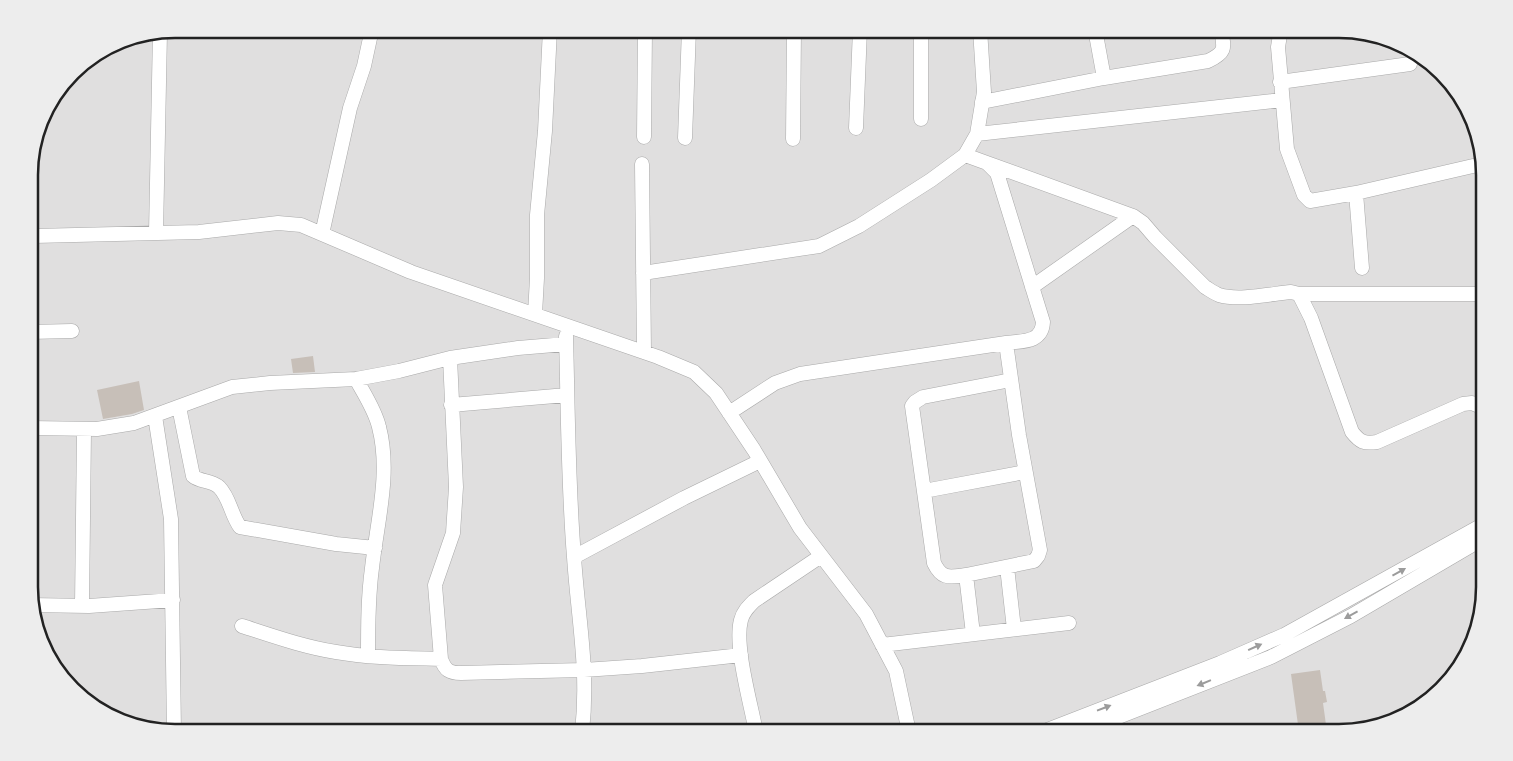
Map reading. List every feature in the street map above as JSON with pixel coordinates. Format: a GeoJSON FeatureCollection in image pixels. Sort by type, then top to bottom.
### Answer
{"type":"FeatureCollection","features":[{"type":"Feature","properties":{"kind":"street"},"geometry":{"type":"LineString","coordinates":[[322,234],[350,108],[364,66],[370,38]]}},
{"type":"Feature","properties":{"kind":"street"},"geometry":{"type":"LineString","coordinates":[[535,314],[537,215],[545,131],[550,38]]}},
{"type":"Feature","properties":{"kind":"street"},"geometry":{"type":"LineString","coordinates":[[644,137],[645,38]]}},
{"type":"Feature","properties":{"kind":"street"},"geometry":{"type":"LineString","coordinates":[[685,138],[689,38]]}},
{"type":"Feature","properties":{"kind":"street"},"geometry":{"type":"LineString","coordinates":[[793,139],[794,38]]}},
{"type":"Feature","properties":{"kind":"street"},"geometry":{"type":"LineString","coordinates":[[856,128],[860,38]]}},
{"type":"Feature","properties":{"kind":"street"},"geometry":{"type":"LineString","coordinates":[[921,119],[922,38]]}},
{"type":"Feature","properties":{"kind":"street"},"geometry":{"type":"LineString","coordinates":[[643,273],[819,246],[859,226],[931,180],[966,155],[977,134],[984,92],[981,38]]}},
{"type":"Feature","properties":{"kind":"street"},"geometry":{"type":"LineString","coordinates":[[1097,38],[1104,78]]}},
{"type":"Feature","properties":{"kind":"street"},"geometry":{"type":"LineString","coordinates":[[982,102],[1104,78],[1208,61],[1220,55],[1224,49],[1222,38]]}},
{"type":"Feature","properties":{"kind":"street"},"geometry":{"type":"LineString","coordinates":[[1280,38],[1278,47],[1280,82],[1287,148],[1306,198],[1310,201],[1356,193],[1473,166]]}},
{"type":"Feature","properties":{"kind":"street"},"geometry":{"type":"LineString","coordinates":[[156,233],[160,39]]}},
{"type":"Feature","properties":{"kind":"street"},"geometry":{"type":"LineString","coordinates":[[1280,82],[1410,64]]}},
{"type":"Feature","properties":{"kind":"street"},"geometry":{"type":"LineString","coordinates":[[977,134],[1282,100]]}},
{"type":"Feature","properties":{"kind":"street"},"geometry":{"type":"LineString","coordinates":[[966,155],[1133,216],[1143,223],[1155,238],[1205,287],[1215,293],[1237,297],[1291,292],[1299,294],[1476,294]]}},
{"type":"Feature","properties":{"kind":"street"},"geometry":{"type":"LineString","coordinates":[[729,413],[775,384],[800,374],[1034,339],[1041,332],[1043,322],[996,173],[987,163]]}},
{"type":"Feature","properties":{"kind":"street"},"geometry":{"type":"LineString","coordinates":[[642,164],[644,352]]}},
{"type":"Feature","properties":{"kind":"street"},"geometry":{"type":"LineString","coordinates":[[1356,193],[1362,268]]}},
{"type":"Feature","properties":{"kind":"street"},"geometry":{"type":"LineString","coordinates":[[1032,287],[1133,216]]}},
{"type":"Feature","properties":{"kind":"street"},"geometry":{"type":"LineString","coordinates":[[38,236],[199,232],[278,223],[301,225],[411,272],[644,352],[694,372],[716,393],[800,528],[866,614],[896,671],[907,723]]}},
{"type":"Feature","properties":{"kind":"street"},"geometry":{"type":"LineString","coordinates":[[1299,294],[1311,318],[1352,432],[1359,441],[1365,443],[1377,442],[1463,404],[1476,405]]}},
{"type":"Feature","properties":{"kind":"street"},"geometry":{"type":"LineString","coordinates":[[566,325],[574,557],[584,647],[583,724]]}},
{"type":"Feature","properties":{"kind":"street"},"geometry":{"type":"LineString","coordinates":[[38,332],[72,330]]}},
{"type":"Feature","properties":{"kind":"street"},"geometry":{"type":"LineString","coordinates":[[38,428],[84,430],[116,426],[155,416],[232,387],[356,378],[399,371],[450,358],[518,348],[566,344]]}},
{"type":"Feature","properties":{"kind":"street"},"geometry":{"type":"LineString","coordinates":[[1006,344],[1025,472],[1040,550],[1034,561],[947,577],[938,571],[934,563],[912,411],[915,402],[923,397],[1011,380]]}},
{"type":"Feature","properties":{"kind":"street"},"geometry":{"type":"LineString","coordinates":[[450,358],[456,487],[453,533],[435,585],[440,659],[443,666],[452,673],[584,670],[642,666],[741,655]]}},
{"type":"Feature","properties":{"kind":"street"},"geometry":{"type":"LineString","coordinates":[[356,378],[379,425],[382,440],[383,474],[369,596],[368,656]]}},
{"type":"Feature","properties":{"kind":"street"},"geometry":{"type":"LineString","coordinates":[[451,405],[567,395]]}},
{"type":"Feature","properties":{"kind":"street"},"geometry":{"type":"LineString","coordinates":[[179,407],[193,476],[218,486],[228,500],[235,520],[240,527],[336,544],[375,548]]}},
{"type":"Feature","properties":{"kind":"street"},"geometry":{"type":"LineString","coordinates":[[155,416],[171,519],[174,724]]}},
{"type":"Feature","properties":{"kind":"street"},"geometry":{"type":"LineString","coordinates":[[82,606],[84,430]]}},
{"type":"Feature","properties":{"kind":"street"},"geometry":{"type":"LineString","coordinates":[[574,557],[684,498],[760,461]]}},
{"type":"Feature","properties":{"kind":"street"},"geometry":{"type":"LineString","coordinates":[[924,491],[1025,472]]}},
{"type":"Feature","properties":{"kind":"street"},"geometry":{"type":"LineString","coordinates":[[1065,723],[1220,663],[1284,635],[1476,528]]}},
{"type":"Feature","properties":{"kind":"street"},"geometry":{"type":"LineString","coordinates":[[1102,723],[1271,657],[1350,616],[1476,543]]}},
{"type":"Feature","properties":{"kind":"street"},"geometry":{"type":"LineString","coordinates":[[754,724],[741,655],[739,630],[742,619],[747,608],[754,601],[821,556]]}},
{"type":"Feature","properties":{"kind":"street"},"geometry":{"type":"LineString","coordinates":[[1007,567],[1014,629]]}},
{"type":"Feature","properties":{"kind":"street"},"geometry":{"type":"LineString","coordinates":[[966,575],[973,634]]}},
{"type":"Feature","properties":{"kind":"street"},"geometry":{"type":"LineString","coordinates":[[39,605],[82,606],[173,600]]}},
{"type":"Feature","properties":{"kind":"street"},"geometry":{"type":"LineString","coordinates":[[882,645],[1069,623]]}},
{"type":"Feature","properties":{"kind":"street"},"geometry":{"type":"LineString","coordinates":[[242,626],[299,644],[336,652],[368,656],[440,659]]}},
{"type":"Feature","properties":{"kind":"shaded area"},"geometry":{"type":"Polygon","coordinates":[[[166,38],[1338,38],[1374,42],[1391,48],[1422,66],[1447,91],[1465,122],[1471,139],[1474,157],[1476,175],[1476,586],[1473,613],[1461,647],[1441,677],[1415,700],[1382,716],[1365,721],[1347,723],[175,724],[139,719],[122,713],[91,695],[66,670],[48,639],[42,622],[39,604],[38,166],[42,139],[48,122],[66,91],[84,72],[98,61],[122,48],[148,40],[166,38]]]}},
{"type":"Feature","properties":{"kind":"building"},"geometry":{"type":"Polygon","coordinates":[[[313,356],[315,372],[293,373],[291,359],[313,356]]]}},
{"type":"Feature","properties":{"kind":"building"},"geometry":{"type":"Polygon","coordinates":[[[139,381],[144,410],[103,419],[97,390],[139,381]]]}},
{"type":"Feature","properties":{"kind":"building"},"geometry":{"type":"Polygon","coordinates":[[[1320,670],[1323,691],[1325,691],[1327,702],[1323,703],[1326,723],[1298,723],[1291,674],[1320,670]]]}}]}
